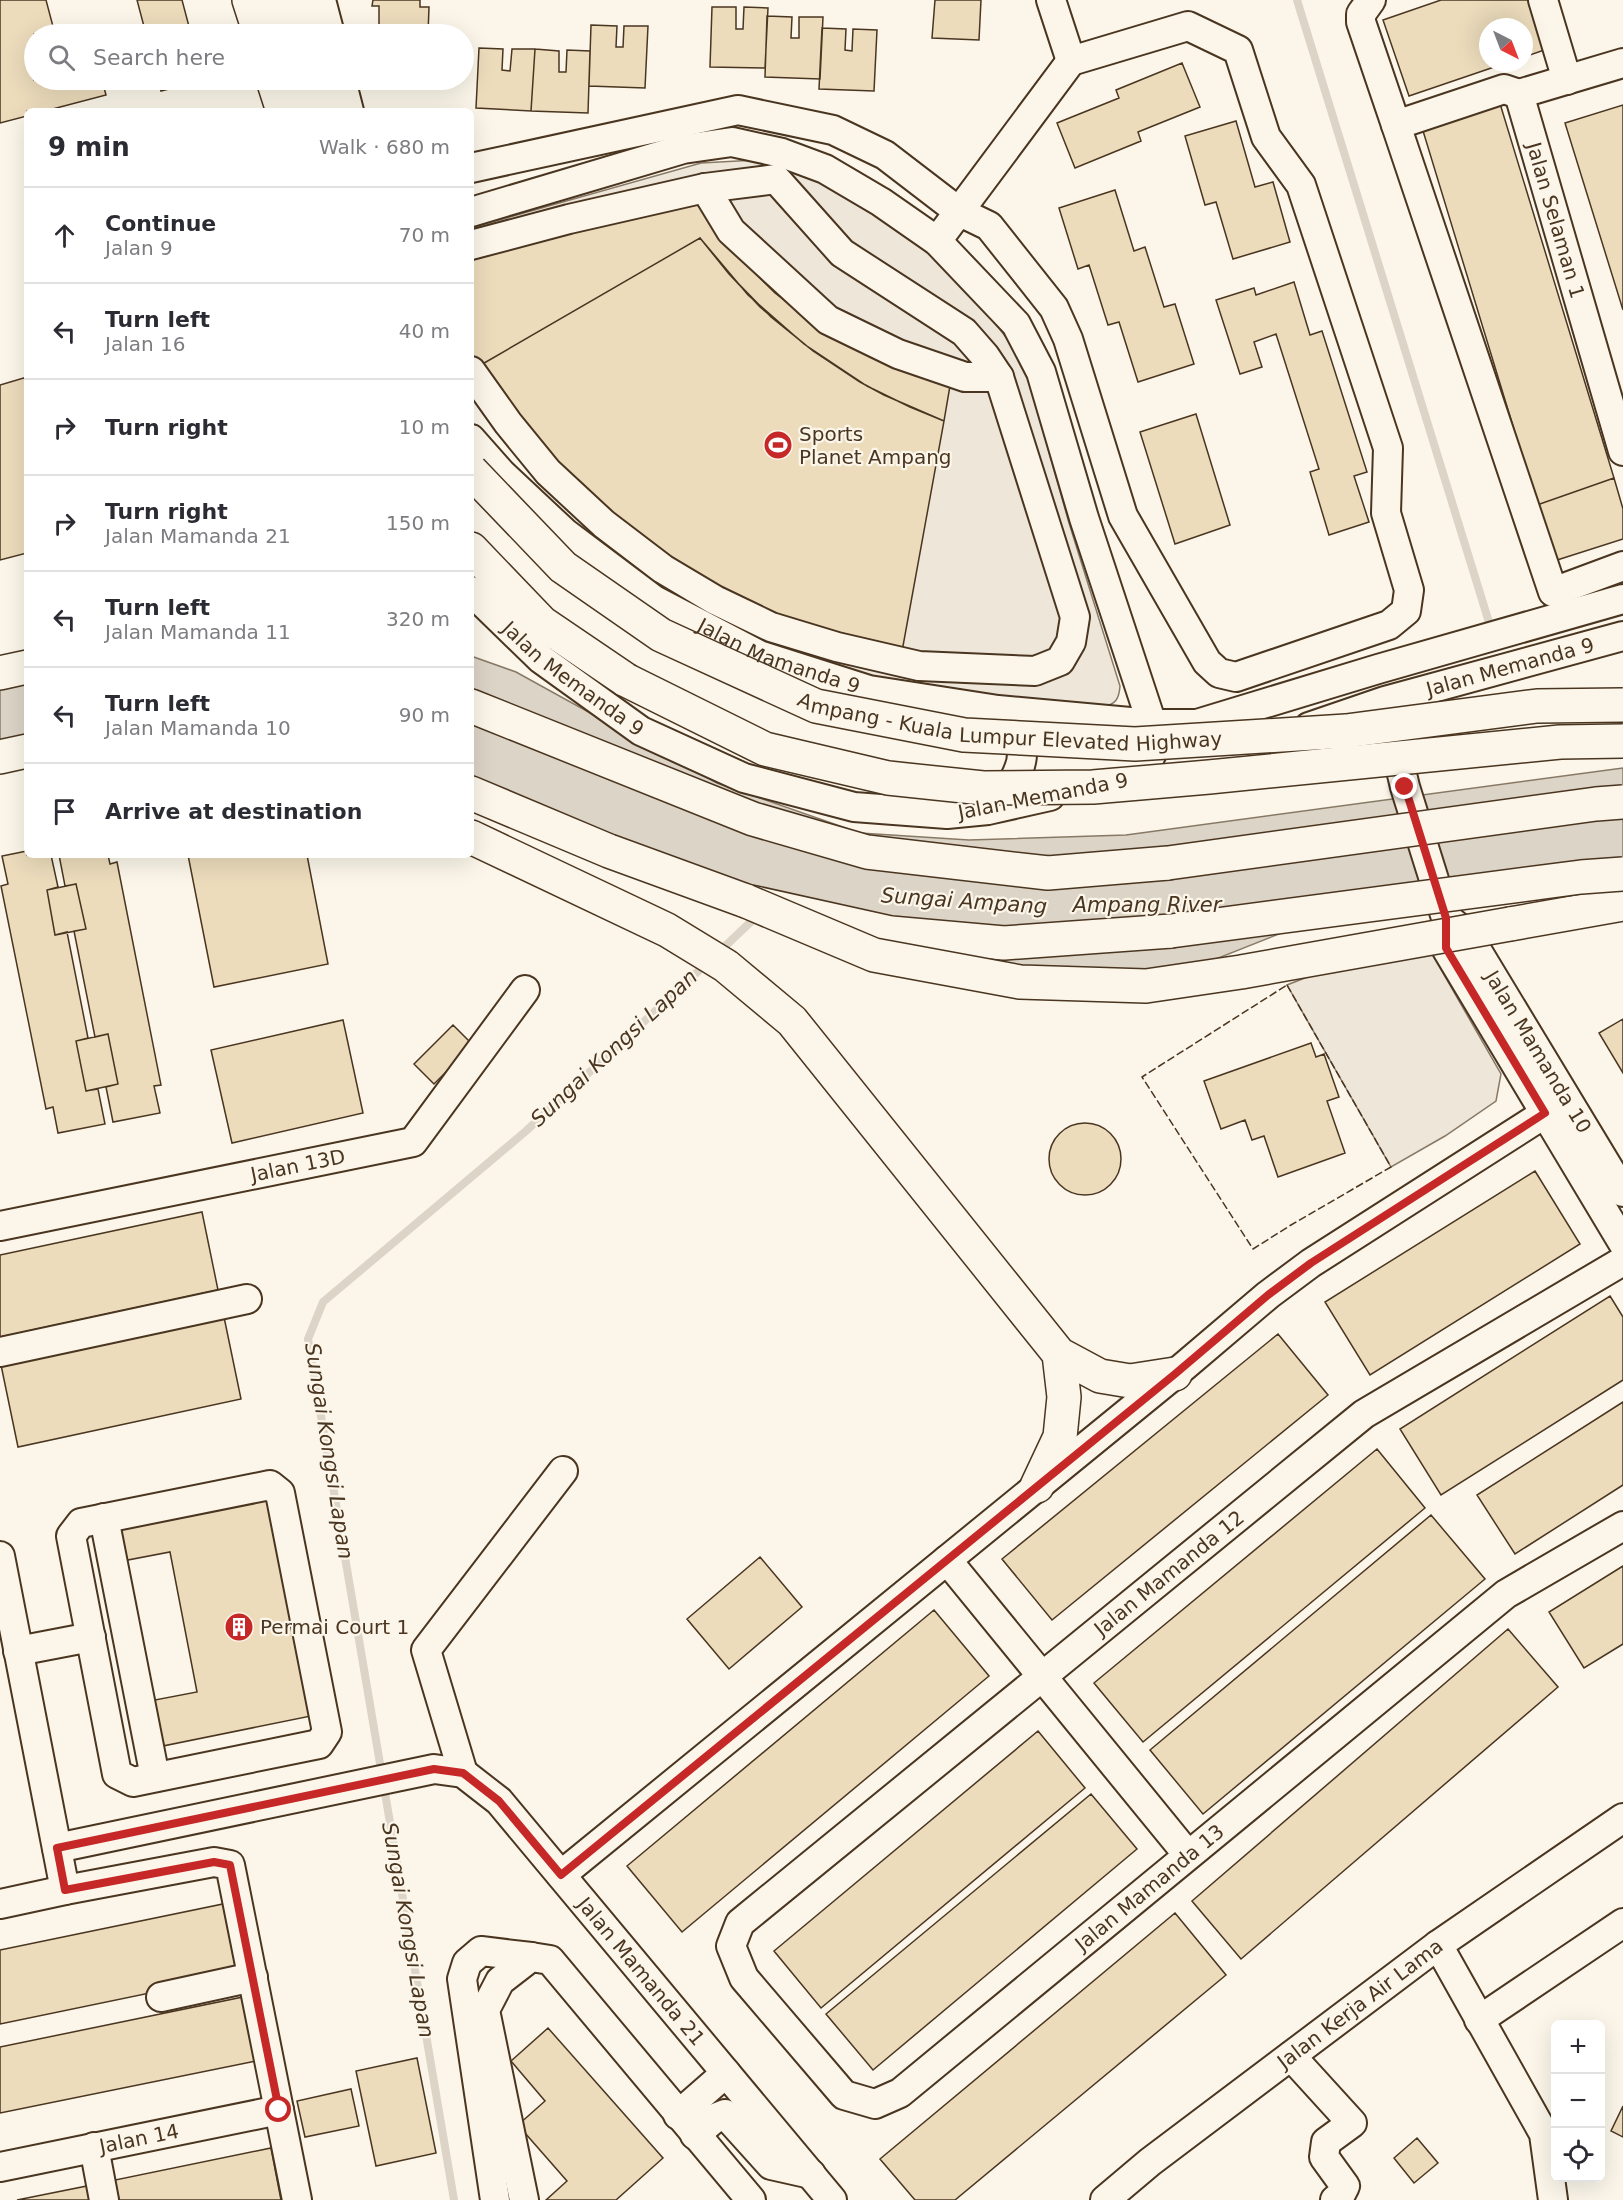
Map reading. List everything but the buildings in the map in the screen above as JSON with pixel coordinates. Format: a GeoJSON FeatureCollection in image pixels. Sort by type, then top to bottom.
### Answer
{"type":"FeatureCollection","features":[{"type":"Feature","properties":{"kind":"highway"},"geometry":{"type":"LineString","coordinates":[[249,0],[257,24]]}},
{"type":"Feature","properties":{"kind":"highway"},"geometry":{"type":"LineString","coordinates":[[276,0],[283,24]]}},
{"type":"Feature","properties":{"kind":"highway"},"geometry":{"type":"LineString","coordinates":[[276,90],[282,108]]}},
{"type":"Feature","properties":{"kind":"highway"},"geometry":{"type":"LineString","coordinates":[[302,90],[307,108]]}},
{"type":"Feature","properties":{"kind":"highway","name":"Ampang - Kuala Lumpur Elevated Highway"},"geometry":{"type":"LineString","coordinates":[[474,474],[563,567],[661,635],[816,706],[964,735],[1135,744],[1346,731],[1537,706],[1623,705]]}},
{"type":"Feature","properties":{"kind":"highway","name":"Ampang - Kuala Lumpur Elevated Highway"},"geometry":{"type":"LineString","coordinates":[[474,552],[542,623],[626,680],[765,749],[888,778],[983,788],[1093,787],[1560,742],[1623,741]]}},
{"type":"Feature","properties":{"kind":"highway"},"geometry":{"type":"LineString","coordinates":[[0,673],[24,668]]}},
{"type":"Feature","properties":{"kind":"highway"},"geometry":{"type":"LineString","coordinates":[[474,707],[753,819],[867,852],[1048,873],[1168,863],[1623,802]]}},
{"type":"Feature","properties":{"kind":"highway"},"geometry":{"type":"LineString","coordinates":[[0,757],[24,753]]}},
{"type":"Feature","properties":{"kind":"highway"},"geometry":{"type":"LineString","coordinates":[[474,794],[609,851],[746,902],[874,955],[1020,982],[1146,986],[1241,972],[1623,904]]}},
{"type":"Feature","properties":{"kind":"highway"},"geometry":{"type":"LineString","coordinates":[[474,838],[667,930],[726,966],[792,1021],[1059,1354],[1100,1376],[1130,1381],[1175,1374]]}},
{"type":"Feature","properties":{"kind":"highway"},"geometry":{"type":"LineString","coordinates":[[746,902],[891,933],[1004,943],[1171,931],[1558,880],[1623,874]]}},
{"type":"Feature","properties":{"kind":"highway"},"geometry":{"type":"LineString","coordinates":[[1037,1486],[1060,1437],[1064,1397],[1059,1354]]}},
{"type":"Feature","properties":{"kind":"street"},"geometry":{"type":"LineString","coordinates":[[298,0],[304,24]]}},
{"type":"Feature","properties":{"kind":"street"},"geometry":{"type":"LineString","coordinates":[[321,0],[327,24]]}},
{"type":"Feature","properties":{"kind":"street"},"geometry":{"type":"LineString","coordinates":[[1051,0],[1071,61]]}},
{"type":"Feature","properties":{"kind":"street"},"geometry":{"type":"LineString","coordinates":[[1371,0],[1361,14],[1361,22],[1553,592],[1623,566]]}},
{"type":"Feature","properties":{"kind":"street"},"geometry":{"type":"LineString","coordinates":[[1543,0],[1567,80]]}},
{"type":"Feature","properties":{"kind":"street"},"geometry":{"type":"LineString","coordinates":[[474,167],[738,110],[833,130],[885,155],[958,211],[990,226],[1054,308],[1068,339],[1123,516],[1207,662],[1219,673],[1236,677],[1389,625],[1406,611],[1409,590],[1386,513],[1388,448],[1301,185],[1266,137],[1238,50],[1188,26],[1071,61],[958,211],[937,241]]}},
{"type":"Feature","properties":{"kind":"street"},"geometry":{"type":"LineString","coordinates":[[1396,125],[1504,89],[1519,94],[1623,63]]}},
{"type":"Feature","properties":{"kind":"street"},"geometry":{"type":"LineString","coordinates":[[321,90],[326,108]]}},
{"type":"Feature","properties":{"kind":"street"},"geometry":{"type":"LineString","coordinates":[[344,90],[348,108]]}},
{"type":"Feature","properties":{"kind":"street","name":"Jalan Selaman 1"},"geometry":{"type":"LineString","coordinates":[[1519,94],[1623,451]]}},
{"type":"Feature","properties":{"kind":"street"},"geometry":{"type":"LineString","coordinates":[[474,244],[561,202],[683,149],[732,142],[782,153],[825,169],[881,202],[937,241],[1016,324],[1041,372],[1084,518],[1152,724],[1182,753],[1210,761]]}},
{"type":"Feature","properties":{"kind":"street"},"geometry":{"type":"LineString","coordinates":[[474,212],[776,179],[842,253],[964,332],[985,356],[999,377],[1075,617],[1071,642],[1060,662],[1035,671],[919,666],[837,647],[771,627],[715,600],[663,569],[613,530],[548,472],[508,423],[474,375]]}},
{"type":"Feature","properties":{"kind":"street"},"geometry":{"type":"LineString","coordinates":[[705,188],[731,231],[828,320],[898,354],[965,377],[999,377]]}},
{"type":"Feature","properties":{"kind":"street","name":"Jalan Mamanda 9"},"geometry":{"type":"LineString","coordinates":[[474,442],[502,474],[574,540],[654,600],[759,655],[868,690],[998,710],[1152,724]]}},
{"type":"Feature","properties":{"kind":"street"},"geometry":{"type":"LineString","coordinates":[[1048,531],[1084,518]]}},
{"type":"Feature","properties":{"kind":"street","name":"Jalan Memanda 9"},"geometry":{"type":"LineString","coordinates":[[474,594],[541,658],[641,731],[744,778],[854,807],[947,814],[988,810],[1210,761],[1385,701],[1623,636]]}},
{"type":"Feature","properties":{"kind":"street","name":"Jalan Memanda 9"},"geometry":{"type":"LineString","coordinates":[[1152,724],[1197,724],[1378,669],[1623,599]]}},
{"type":"Feature","properties":{"kind":"street","name":"Jalan Mamanda 10"},"geometry":{"type":"LineString","coordinates":[[1378,669],[1403,779],[1443,910],[1467,934],[1556,1106],[1623,1243]]}},
{"type":"Feature","properties":{"kind":"street"},"geometry":{"type":"LineString","coordinates":[[988,810],[1001,800],[1013,783],[1022,754],[1015,729],[998,710]]}},
{"type":"Feature","properties":{"kind":"street"},"geometry":{"type":"LineString","coordinates":[[1299,730],[1335,736],[1370,750],[1403,779]]}},
{"type":"Feature","properties":{"kind":"street","name":"Jalan 13D"},"geometry":{"type":"LineString","coordinates":[[0,1226],[413,1142],[525,990]]}},
{"type":"Feature","properties":{"kind":"street"},"geometry":{"type":"LineString","coordinates":[[561,1875],[1175,1374],[1268,1295],[1311,1263],[1556,1106]]}},
{"type":"Feature","properties":{"kind":"street","name":"Jalan Mamanda 10"},"geometry":{"type":"LineString","coordinates":[[1556,1106],[1623,1192]]}},
{"type":"Feature","properties":{"kind":"street","name":"Jalan Mamanda 12"},"geometry":{"type":"LineString","coordinates":[[740,1923],[1364,1414],[1623,1261]]}},
{"type":"Feature","properties":{"kind":"street"},"geometry":{"type":"LineString","coordinates":[[0,1353],[248,1299]]}},
{"type":"Feature","properties":{"kind":"street"},"geometry":{"type":"LineString","coordinates":[[57,1848],[434,1769],[463,1773],[426,1650],[563,1471]]}},
{"type":"Feature","properties":{"kind":"street"},"geometry":{"type":"LineString","coordinates":[[270,1485],[280,1493],[327,1732],[319,1744],[133,1782],[117,1774],[91,1637],[71,1536],[81,1523],[270,1485]]}},
{"type":"Feature","properties":{"kind":"street"},"geometry":{"type":"LineString","coordinates":[[104,1518],[155,1777]]}},
{"type":"Feature","properties":{"kind":"street","name":"Jalan Mamanda 13"},"geometry":{"type":"LineString","coordinates":[[740,1923],[731,1946],[744,1978],[844,2095],[875,2104],[900,2093],[1506,1594],[1623,1526]]}},
{"type":"Feature","properties":{"kind":"street"},"geometry":{"type":"LineString","coordinates":[[946,1560],[1188,1855]]}},
{"type":"Feature","properties":{"kind":"street"},"geometry":{"type":"LineString","coordinates":[[0,1562],[65,1890]]}},
{"type":"Feature","properties":{"kind":"street"},"geometry":{"type":"LineString","coordinates":[[18,1651],[91,1637]]}},
{"type":"Feature","properties":{"kind":"street","name":"Jalan Mamanda 21"},"geometry":{"type":"LineString","coordinates":[[463,1773],[499,1801],[832,2200]]}},
{"type":"Feature","properties":{"kind":"street","name":"Jalan Kerja Air Lama"},"geometry":{"type":"LineString","coordinates":[[1105,2200],[1150,2162],[1438,1945],[1623,1818]]}},
{"type":"Feature","properties":{"kind":"street"},"geometry":{"type":"LineString","coordinates":[[0,1904],[214,1862],[230,1865],[297,2200]]}},
{"type":"Feature","properties":{"kind":"street"},"geometry":{"type":"LineString","coordinates":[[1479,2020],[1623,1923]]}},
{"type":"Feature","properties":{"kind":"street"},"geometry":{"type":"LineString","coordinates":[[1438,1945],[1544,2134],[1553,2200]]}},
{"type":"Feature","properties":{"kind":"street"},"geometry":{"type":"LineString","coordinates":[[495,2200],[462,1979],[467,1963],[481,1951],[550,1960],[751,2200]]}},
{"type":"Feature","properties":{"kind":"street"},"geometry":{"type":"LineString","coordinates":[[524,2200],[485,2010],[500,1981],[531,1957]]}},
{"type":"Feature","properties":{"kind":"street"},"geometry":{"type":"LineString","coordinates":[[161,1996],[253,1977]]}},
{"type":"Feature","properties":{"kind":"street"},"geometry":{"type":"LineString","coordinates":[[1292,2056],[1352,2123],[1326,2142],[1324,2157],[1345,2186],[1335,2200]]}},
{"type":"Feature","properties":{"kind":"street"},"geometry":{"type":"LineString","coordinates":[[686,2125],[726,2073]]}},
{"type":"Feature","properties":{"kind":"street","name":"Jalan 14"},"geometry":{"type":"LineString","coordinates":[[0,2167],[279,2110]]}},
{"type":"Feature","properties":{"kind":"street"},"geometry":{"type":"LineString","coordinates":[[686,2125],[725,2114],[771,2165],[811,2174]]}},
{"type":"Feature","properties":{"kind":"street"},"geometry":{"type":"LineString","coordinates":[[94,2147],[104,2200]]}},
{"type":"Feature","properties":{"kind":"shaded area","name":"Sports Planet Ampang"},"geometry":{"type":"Polygon","coordinates":[[[756,160],[810,173],[924,241],[974,297],[1017,351],[1030,385],[1069,523],[1120,686],[1118,698],[1114,702],[1103,707],[972,703],[793,660],[716,620],[656,582],[608,547],[563,505],[526,465],[474,398],[474,227],[701,163],[756,160]]]}},
{"type":"Feature","properties":{"kind":"shaded area"},"geometry":{"type":"Polygon","coordinates":[[[1420,933],[1501,1074],[1496,1101],[1445,1136],[1391,1167],[1287,985],[1420,933]]]}},
{"type":"Feature","properties":{"kind":"water","name":"Ampang River"},"geometry":{"type":"Polygon","coordinates":[[[474,657],[516,672],[717,783],[860,833],[969,840],[1126,835],[1623,768],[1623,862],[1299,926],[1173,976],[988,976],[474,782],[474,657]]]}},
{"type":"Feature","properties":{"kind":"water"},"geometry":{"type":"Polygon","coordinates":[[[24,659],[24,763],[0,769],[0,666],[24,659]]]}},
{"type":"Feature","properties":{"kind":"waterway"},"geometry":{"type":"LineString","coordinates":[[1297,0],[1492,632]]}},
{"type":"Feature","properties":{"kind":"waterway","name":"Sungai Kongsi Lapan"},"geometry":{"type":"LineString","coordinates":[[719,952],[758,915]]}},
{"type":"Feature","properties":{"kind":"waterway","name":"Sungai Kongsi Lapan"},"geometry":{"type":"LineString","coordinates":[[454,2200],[308,1339],[323,1302],[526,1131],[706,964]]}},
{"type":"Feature","properties":{"kind":"fence"},"geometry":{"type":"LineString","coordinates":[[1287,985],[1391,1167],[1253,1249],[1142,1077],[1287,985]]}},
{"type":"Feature","properties":{"kind":"place","name":"Sports Planet Ampang"},"geometry":{"type":"Point","coordinates":[778,445]}},
{"type":"Feature","properties":{"kind":"place","name":"Permai Court 1"},"geometry":{"type":"Point","coordinates":[239,1627]}},
{"type":"Feature","properties":{"kind":"route"},"geometry":{"type":"LineString","coordinates":[[279,2110],[230,1865],[214,1862],[65,1890],[57,1848],[434,1769],[463,1773],[499,1801],[561,1875],[1175,1374],[1268,1295],[1311,1263],[1545,1113],[1446,948],[1446,918],[1405,787]]}},
{"type":"Feature","properties":{"kind":"water label","name":"Sungai Ampang"},"geometry":{"type":"Point","coordinates":[964,901]}}]}
